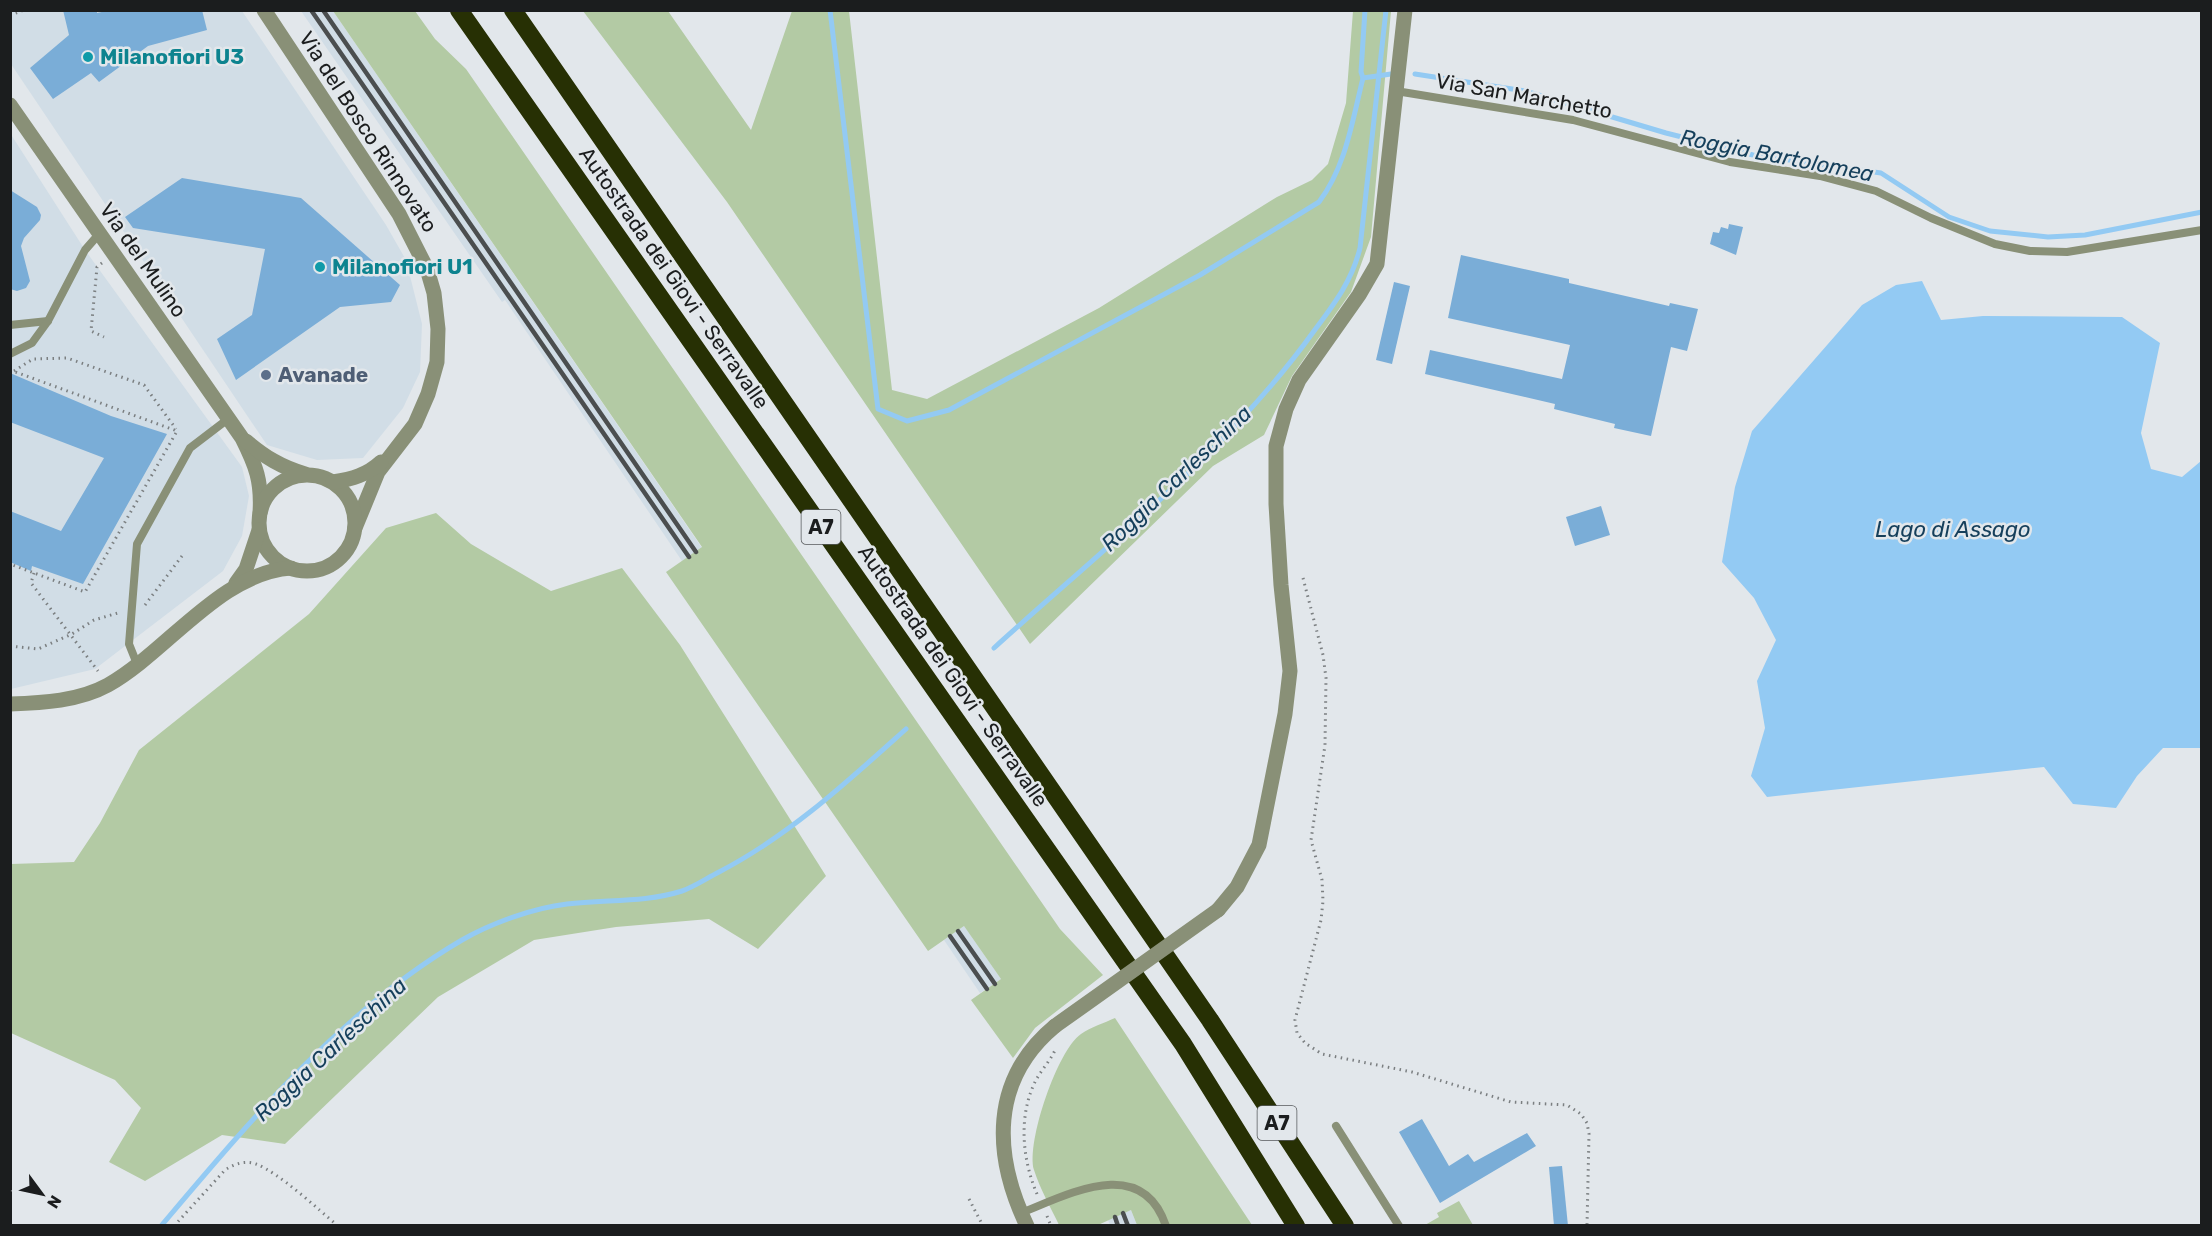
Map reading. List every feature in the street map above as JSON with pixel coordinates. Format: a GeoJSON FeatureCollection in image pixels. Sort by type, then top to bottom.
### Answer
{"type":"FeatureCollection","features":[{"type":"Feature","properties":{"kind":"highway","name":"Autostrada dei Giovi - Serravalle"},"geometry":{"type":"LineString","coordinates":[[459,10],[1183,1044],[1296,1226]]}},
{"type":"Feature","properties":{"kind":"highway","name":"Autostrada dei Giovi - Serravalle"},"geometry":{"type":"LineString","coordinates":[[513,10],[1203,1011],[1345,1226]]}},
{"type":"Feature","properties":{"kind":"street","name":"Via del Bosco Rinnovato"},"geometry":{"type":"LineString","coordinates":[[264,10],[399,214],[427,269],[434,293],[438,329],[437,362],[428,394],[415,424],[378,472],[355,528]]}},
{"type":"Feature","properties":{"kind":"street"},"geometry":{"type":"LineString","coordinates":[[1024,1219],[1009,1182],[1003,1155],[1005,1110],[1025,1060],[1056,1026],[1218,909],[1238,887],[1259,845],[1285,714],[1290,671],[1280,573],[1276,446],[1286,409],[1299,380],[1359,295],[1377,264],[1405,10]]}},
{"type":"Feature","properties":{"kind":"street","name":"Via del Mulino"},"geometry":{"type":"LineString","coordinates":[[10,105],[242,438],[256,466],[262,487],[260,513]]}},
{"type":"Feature","properties":{"kind":"street","name":"Via del Mulino"},"geometry":{"type":"LineString","coordinates":[[242,438],[266,458],[285,468],[308,475]]}},
{"type":"Feature","properties":{"kind":"street","name":"Via del Bosco Rinnovato"},"geometry":{"type":"LineString","coordinates":[[333,482],[354,478],[372,470],[397,448]]}},
{"type":"Feature","properties":{"kind":"street"},"geometry":{"type":"LineString","coordinates":[[10,704],[54,702],[108,685],[232,588],[271,569],[291,568],[305,571],[333,564],[347,548],[355,528],[350,502],[333,482],[308,475],[292,477],[277,485],[266,498],[260,513],[260,530],[246,569],[232,588]]}},
{"type":"Feature","properties":{"kind":"street"},"geometry":{"type":"LineString","coordinates":[[260,530],[270,554],[291,568]]}},
{"type":"Feature","properties":{"kind":"lane","name":"Via San Marchetto"},"geometry":{"type":"LineString","coordinates":[[1396,92],[1573,120],[1730,162],[1820,176],[1876,191],[1931,218],[1995,244],[2030,251],[2067,252],[2202,230]]}},
{"type":"Feature","properties":{"kind":"lane"},"geometry":{"type":"LineString","coordinates":[[10,354],[32,343],[48,321],[76,264],[99,234]]}},
{"type":"Feature","properties":{"kind":"lane"},"geometry":{"type":"LineString","coordinates":[[10,325],[48,321]]}},
{"type":"Feature","properties":{"kind":"lane"},"geometry":{"type":"LineString","coordinates":[[136,664],[129,644],[137,544],[190,448],[228,419]]}},
{"type":"Feature","properties":{"kind":"lane"},"geometry":{"type":"LineString","coordinates":[[1336,1126],[1399,1226]]}},
{"type":"Feature","properties":{"kind":"lane"},"geometry":{"type":"LineString","coordinates":[[1024,1219],[1042,1204],[1084,1189],[1123,1184],[1146,1195],[1162,1213],[1166,1226]]}},
{"type":"Feature","properties":{"kind":"path"},"geometry":{"type":"LineString","coordinates":[[11,14],[24,10]]}},
{"type":"Feature","properties":{"kind":"path"},"geometry":{"type":"LineString","coordinates":[[104,337],[91,331],[97,267],[111,253]]}},
{"type":"Feature","properties":{"kind":"path"},"geometry":{"type":"LineString","coordinates":[[12,370],[33,359],[67,358],[144,385],[177,431]]}},
{"type":"Feature","properties":{"kind":"path"},"geometry":{"type":"LineString","coordinates":[[12,370],[177,431]]}},
{"type":"Feature","properties":{"kind":"path"},"geometry":{"type":"LineString","coordinates":[[10,564],[85,592],[177,431]]}},
{"type":"Feature","properties":{"kind":"path"},"geometry":{"type":"LineString","coordinates":[[10,646],[38,649],[94,621],[147,604],[182,556]]}},
{"type":"Feature","properties":{"kind":"path"},"geometry":{"type":"LineString","coordinates":[[34,573],[31,583],[72,634],[108,685]]}},
{"type":"Feature","properties":{"kind":"path"},"geometry":{"type":"LineString","coordinates":[[1303,578],[1323,655],[1326,678],[1325,745],[1311,840],[1322,880],[1323,901],[1321,920],[1295,1020],[1297,1033],[1305,1043],[1322,1054],[1412,1072],[1511,1102],[1567,1105],[1577,1111],[1587,1123],[1589,1134],[1587,1226]]}},
{"type":"Feature","properties":{"kind":"path"},"geometry":{"type":"LineString","coordinates":[[1051,1226],[1030,1178],[1024,1150],[1026,1117],[1036,1080],[1056,1050],[1058,1035],[1056,1026]]}},
{"type":"Feature","properties":{"kind":"path"},"geometry":{"type":"LineString","coordinates":[[174,1226],[220,1175],[235,1164],[247,1162],[256,1164],[273,1174],[338,1226]]}},
{"type":"Feature","properties":{"kind":"path"},"geometry":{"type":"LineString","coordinates":[[969,1199],[983,1226]]}},
{"type":"Feature","properties":{"kind":"shaded area"},"geometry":{"type":"Polygon","coordinates":[[[10,11],[242,11],[386,225],[406,260],[422,324],[420,372],[403,408],[363,458],[317,460],[267,445],[11,64],[10,11]]]}},
{"type":"Feature","properties":{"kind":"shaded area"},"geometry":{"type":"Polygon","coordinates":[[[301,11],[333,11],[702,548],[682,561],[505,300],[502,302],[301,11]]]}},
{"type":"Feature","properties":{"kind":"shaded area"},"geometry":{"type":"Polygon","coordinates":[[[10,133],[85,250],[242,467],[249,496],[242,536],[223,571],[95,669],[11,689],[10,133]]]}},
{"type":"Feature","properties":{"kind":"shaded area"},"geometry":{"type":"Polygon","coordinates":[[[964,926],[1001,979],[980,993],[944,940],[964,926]]]}},
{"type":"Feature","properties":{"kind":"shaded area"},"geometry":{"type":"Polygon","coordinates":[[[1131,1210],[1137,1225],[1110,1225],[1108,1220],[1131,1210]]]}},
{"type":"Feature","properties":{"kind":"green space"},"geometry":{"type":"Polygon","coordinates":[[[333,11],[415,11],[435,39],[466,69],[1060,929],[1103,975],[1035,1028],[1013,1058],[971,1000],[1001,979],[964,926],[928,951],[666,572],[702,547],[333,11]]]}},
{"type":"Feature","properties":{"kind":"green space"},"geometry":{"type":"Polygon","coordinates":[[[583,11],[668,11],[751,130],[792,11],[849,11],[892,390],[927,399],[1099,308],[1277,197],[1312,180],[1328,164],[1346,103],[1353,11],[1391,11],[1371,237],[1351,292],[1292,376],[1264,435],[1213,466],[1030,644],[727,202],[583,11]]]}},
{"type":"Feature","properties":{"kind":"green space"},"geometry":{"type":"Polygon","coordinates":[[[436,513],[471,544],[551,591],[622,568],[680,645],[826,876],[758,949],[709,919],[616,927],[534,940],[438,997],[285,1144],[222,1135],[145,1181],[109,1162],[141,1108],[115,1080],[11,1033],[11,864],[74,862],[100,823],[139,750],[309,614],[386,528],[436,513]]]}},
{"type":"Feature","properties":{"kind":"green space"},"geometry":{"type":"Polygon","coordinates":[[[1115,1018],[1252,1225],[1137,1225],[1131,1210],[1098,1225],[1059,1225],[1034,1170],[1033,1157],[1039,1119],[1054,1076],[1072,1043],[1093,1027],[1115,1018]]]}},
{"type":"Feature","properties":{"kind":"green space"},"geometry":{"type":"Polygon","coordinates":[[[1459,1201],[1473,1225],[1425,1225],[1439,1217],[1437,1213],[1459,1201]]]}},
{"type":"Feature","properties":{"kind":"water","name":"Lago di Assago"},"geometry":{"type":"Polygon","coordinates":[[[1922,281],[1941,320],[1983,316],[2122,317],[2160,343],[2141,433],[2151,469],[2182,477],[2201,461],[2201,748],[2163,748],[2137,776],[2116,808],[2073,804],[2044,767],[1767,797],[1751,776],[1765,728],[1757,681],[1776,640],[1754,598],[1722,562],[1735,487],[1752,431],[1862,305],[1896,285],[1922,281]]]}},
{"type":"Feature","properties":{"kind":"building","name":"Milanofiori U3"},"geometry":{"type":"Polygon","coordinates":[[[63,10],[97,10],[97,13],[111,10],[202,10],[207,30],[148,46],[99,82],[91,73],[53,99],[30,68],[69,35],[63,10]]]}},
{"type":"Feature","properties":{"kind":"building","name":"Milanofiori U1"},"geometry":{"type":"Polygon","coordinates":[[[182,178],[301,198],[400,285],[391,302],[340,307],[236,380],[217,339],[252,315],[265,249],[133,228],[125,217],[182,178]]]}},
{"type":"Feature","properties":{"kind":"building"},"geometry":{"type":"Polygon","coordinates":[[[10,190],[37,207],[41,215],[40,220],[24,238],[21,246],[30,281],[26,288],[17,291],[10,289],[10,190]]]}},
{"type":"Feature","properties":{"kind":"building"},"geometry":{"type":"Polygon","coordinates":[[[1729,224],[1743,227],[1736,255],[1710,244],[1713,232],[1719,233],[1721,227],[1728,229],[1729,224]]]}},
{"type":"Feature","properties":{"kind":"building"},"geometry":{"type":"Polygon","coordinates":[[[1461,255],[1569,279],[1569,283],[1669,306],[1670,303],[1698,309],[1687,351],[1671,347],[1651,436],[1614,428],[1615,424],[1554,409],[1555,404],[1425,374],[1430,350],[1562,379],[1570,345],[1448,318],[1461,255]]]}},
{"type":"Feature","properties":{"kind":"building"},"geometry":{"type":"Polygon","coordinates":[[[1394,282],[1410,286],[1392,364],[1376,360],[1394,282]]]}},
{"type":"Feature","properties":{"kind":"building"},"geometry":{"type":"Polygon","coordinates":[[[10,373],[111,416],[167,434],[83,584],[32,566],[31,571],[10,562],[10,511],[61,531],[104,458],[10,422],[10,373]]]}},
{"type":"Feature","properties":{"kind":"building"},"geometry":{"type":"Polygon","coordinates":[[[1601,506],[1610,535],[1575,546],[1566,517],[1601,506]]]}},
{"type":"Feature","properties":{"kind":"building"},"geometry":{"type":"Polygon","coordinates":[[[1422,1119],[1449,1166],[1468,1154],[1474,1162],[1527,1133],[1536,1146],[1440,1203],[1399,1132],[1422,1119]]]}},
{"type":"Feature","properties":{"kind":"building"},"geometry":{"type":"Polygon","coordinates":[[[1562,1166],[1568,1226],[1554,1226],[1549,1167],[1562,1166]]]}},
{"type":"Feature","properties":{"kind":"waterway"},"geometry":{"type":"LineString","coordinates":[[830,10],[878,409],[907,421],[949,410],[1200,275],[1319,202],[1342,159],[1363,78]]}},
{"type":"Feature","properties":{"kind":"waterway"},"geometry":{"type":"LineString","coordinates":[[1365,10],[1361,72],[1363,78],[1391,74]]}},
{"type":"Feature","properties":{"kind":"waterway","name":"Roggia Carleschina"},"geometry":{"type":"LineString","coordinates":[[994,648],[1204,458],[1280,375],[1342,292],[1360,248],[1386,10]]}},
{"type":"Feature","properties":{"kind":"waterway","name":"Roggia Bartolomea"},"geometry":{"type":"LineString","coordinates":[[1415,74],[1525,91],[1666,133],[1753,155],[1881,173],[1949,217],[1990,231],[2048,237],[2085,235],[2202,212]]}},
{"type":"Feature","properties":{"kind":"waterway","name":"Roggia Carleschina"},"geometry":{"type":"LineString","coordinates":[[161,1226],[300,1070],[377,999],[418,968],[462,940],[499,922],[527,913],[581,902],[668,895],[691,887],[770,842],[840,788],[906,729]]}},
{"type":"Feature","properties":{"kind":"railway"},"geometry":{"type":"LineString","coordinates":[[311,10],[689,557]]}},
{"type":"Feature","properties":{"kind":"railway"},"geometry":{"type":"LineString","coordinates":[[323,10],[696,552]]}},
{"type":"Feature","properties":{"kind":"railway"},"geometry":{"type":"LineString","coordinates":[[958,931],[995,984]]}},
{"type":"Feature","properties":{"kind":"railway"},"geometry":{"type":"LineString","coordinates":[[950,936],[987,989]]}},
{"type":"Feature","properties":{"kind":"railway"},"geometry":{"type":"LineString","coordinates":[[1123,1213],[1128,1226]]}},
{"type":"Feature","properties":{"kind":"railway"},"geometry":{"type":"LineString","coordinates":[[1115,1217],[1118,1226]]}},
{"type":"Feature","properties":{"kind":"place","name":"Milanofiori U3"},"geometry":{"type":"Point","coordinates":[88,57]}},
{"type":"Feature","properties":{"kind":"place","name":"Milanofiori U1"},"geometry":{"type":"Point","coordinates":[320,267]}},
{"type":"Feature","properties":{"kind":"place","name":"Avanade"},"geometry":{"type":"Point","coordinates":[266,375]}}]}
